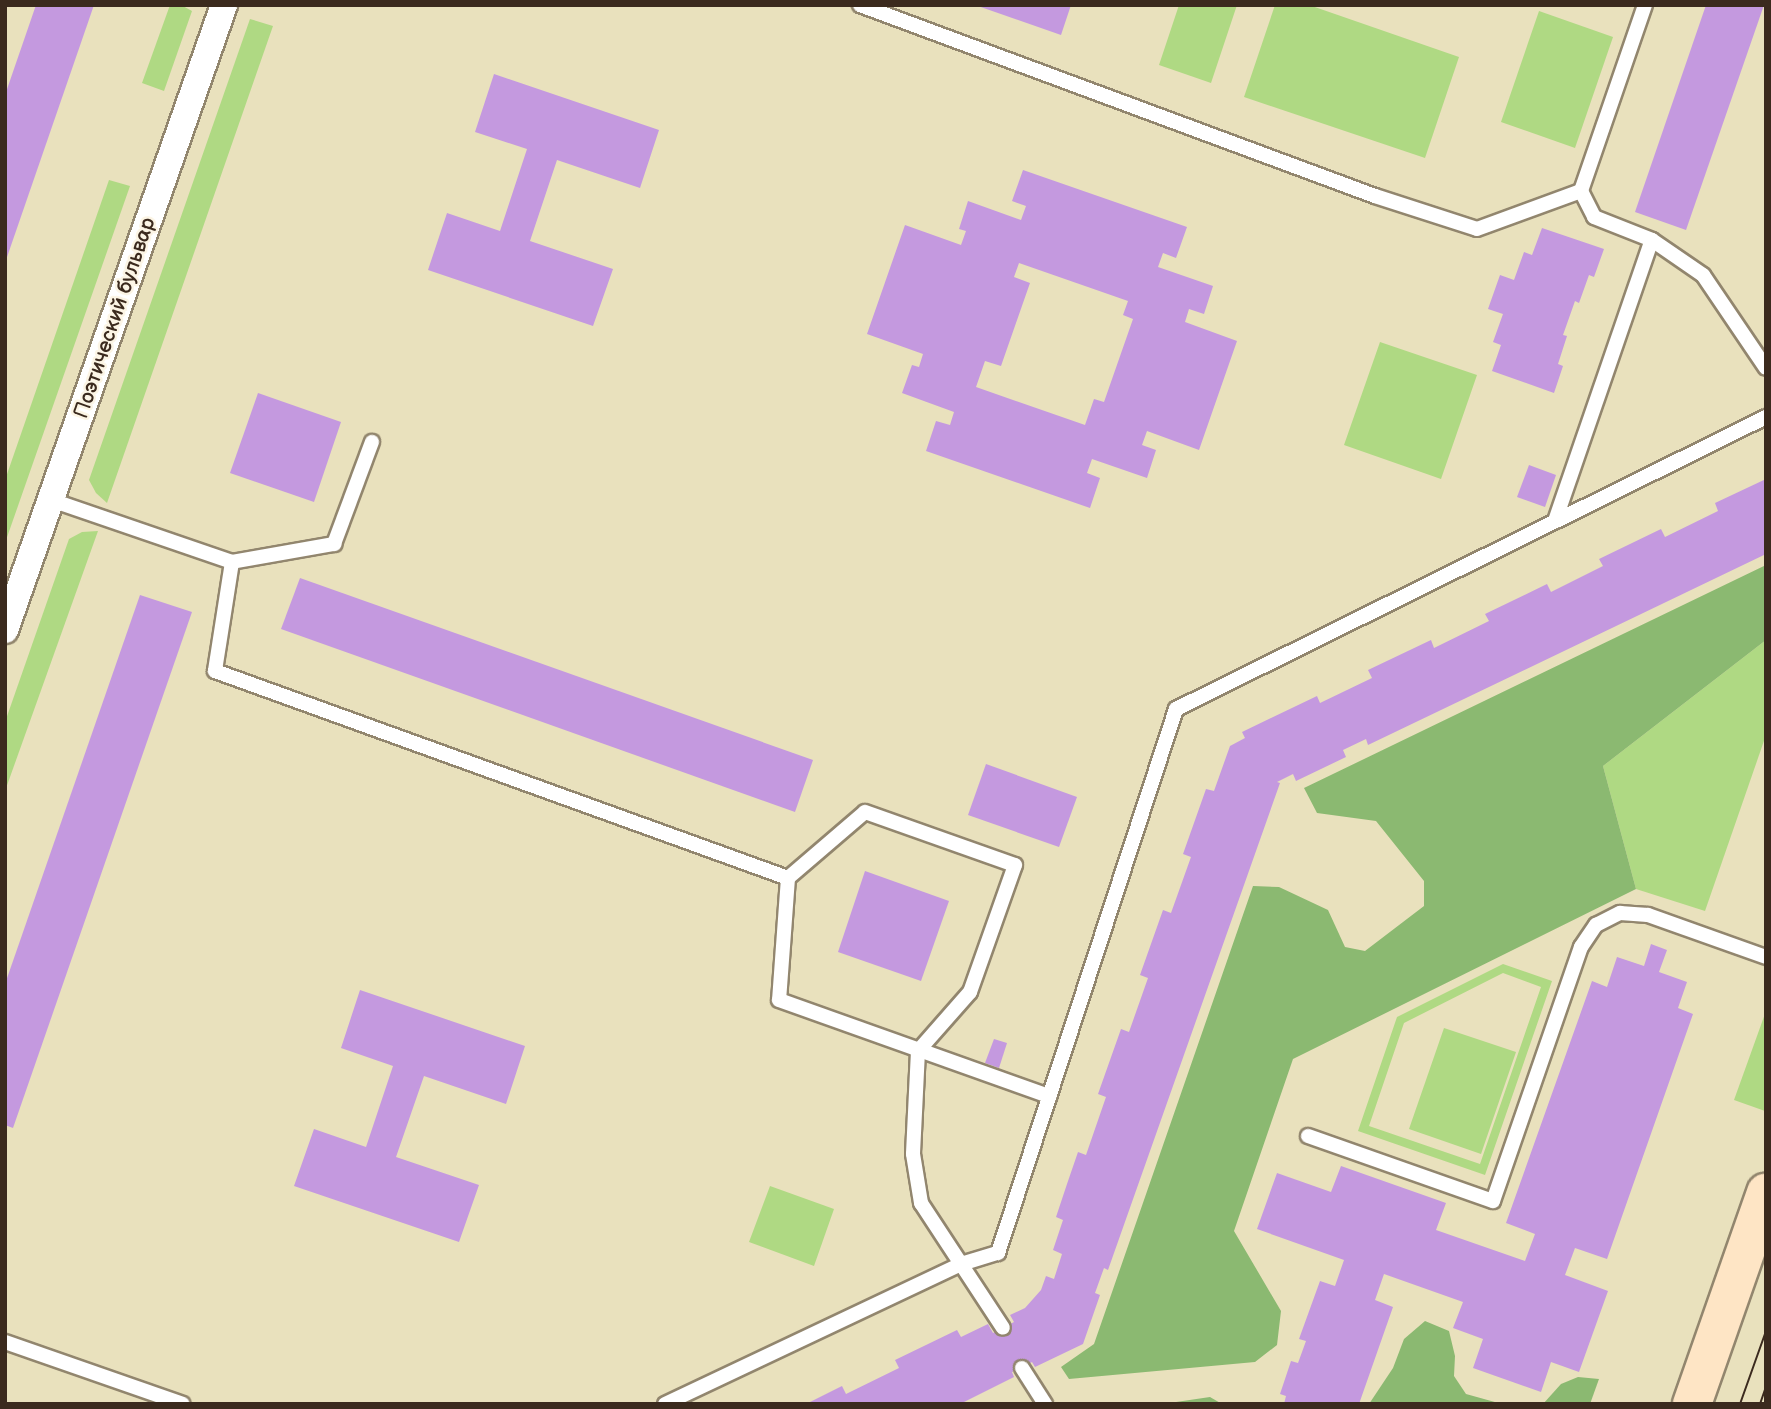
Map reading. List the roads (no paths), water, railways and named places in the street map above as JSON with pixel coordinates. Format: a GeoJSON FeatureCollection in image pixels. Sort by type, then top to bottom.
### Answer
{"type":"FeatureCollection","features":[{"type":"Feature","properties":{"kind":"main road"},"geometry":{"type":"LineString","coordinates":[[1692,1404],[1766,1193]]}},
{"type":"Feature","properties":{"kind":"street","name":"Поэтический бульвар"},"geometry":{"type":"LineString","coordinates":[[8,613],[51,500],[224,5]]}},
{"type":"Feature","properties":{"kind":"lane"},"geometry":{"type":"LineString","coordinates":[[860,5],[1375,196],[1477,229],[1581,191]]}},
{"type":"Feature","properties":{"kind":"lane"},"geometry":{"type":"LineString","coordinates":[[1645,5],[1581,191],[1594,217],[1652,240],[1703,275],[1766,368]]}},
{"type":"Feature","properties":{"kind":"lane"},"geometry":{"type":"LineString","coordinates":[[1555,521],[1652,240]]}},
{"type":"Feature","properties":{"kind":"lane"},"geometry":{"type":"LineString","coordinates":[[665,1404],[961,1264],[998,1252],[1176,709],[1766,417]]}},
{"type":"Feature","properties":{"kind":"lane"},"geometry":{"type":"LineString","coordinates":[[51,500],[232,562],[334,544],[372,442]]}},
{"type":"Feature","properties":{"kind":"lane"},"geometry":{"type":"LineString","coordinates":[[232,562],[215,671],[788,878]]}},
{"type":"Feature","properties":{"kind":"lane"},"geometry":{"type":"LineString","coordinates":[[1003,1328],[921,1203],[913,1154],[918,1051],[970,992],[1015,865],[865,812],[788,878],[779,1000],[918,1051],[1049,1096]]}},
{"type":"Feature","properties":{"kind":"lane"},"geometry":{"type":"LineString","coordinates":[[1308,1136],[1493,1201],[1581,947],[1596,925],[1620,913],[1648,915],[1766,957]]}},
{"type":"Feature","properties":{"kind":"lane"},"geometry":{"type":"LineString","coordinates":[[5,1342],[183,1404]]}},
{"type":"Feature","properties":{"kind":"lane"},"geometry":{"type":"LineString","coordinates":[[1022,1367],[1045,1404]]}},
{"type":"Feature","properties":{"kind":"tram line"},"geometry":{"type":"LineString","coordinates":[[1740,1404],[1766,1331]]}},
{"type":"Feature","properties":{"kind":"tram line"},"geometry":{"type":"LineString","coordinates":[[1760,1404],[1766,1387]]}}]}
